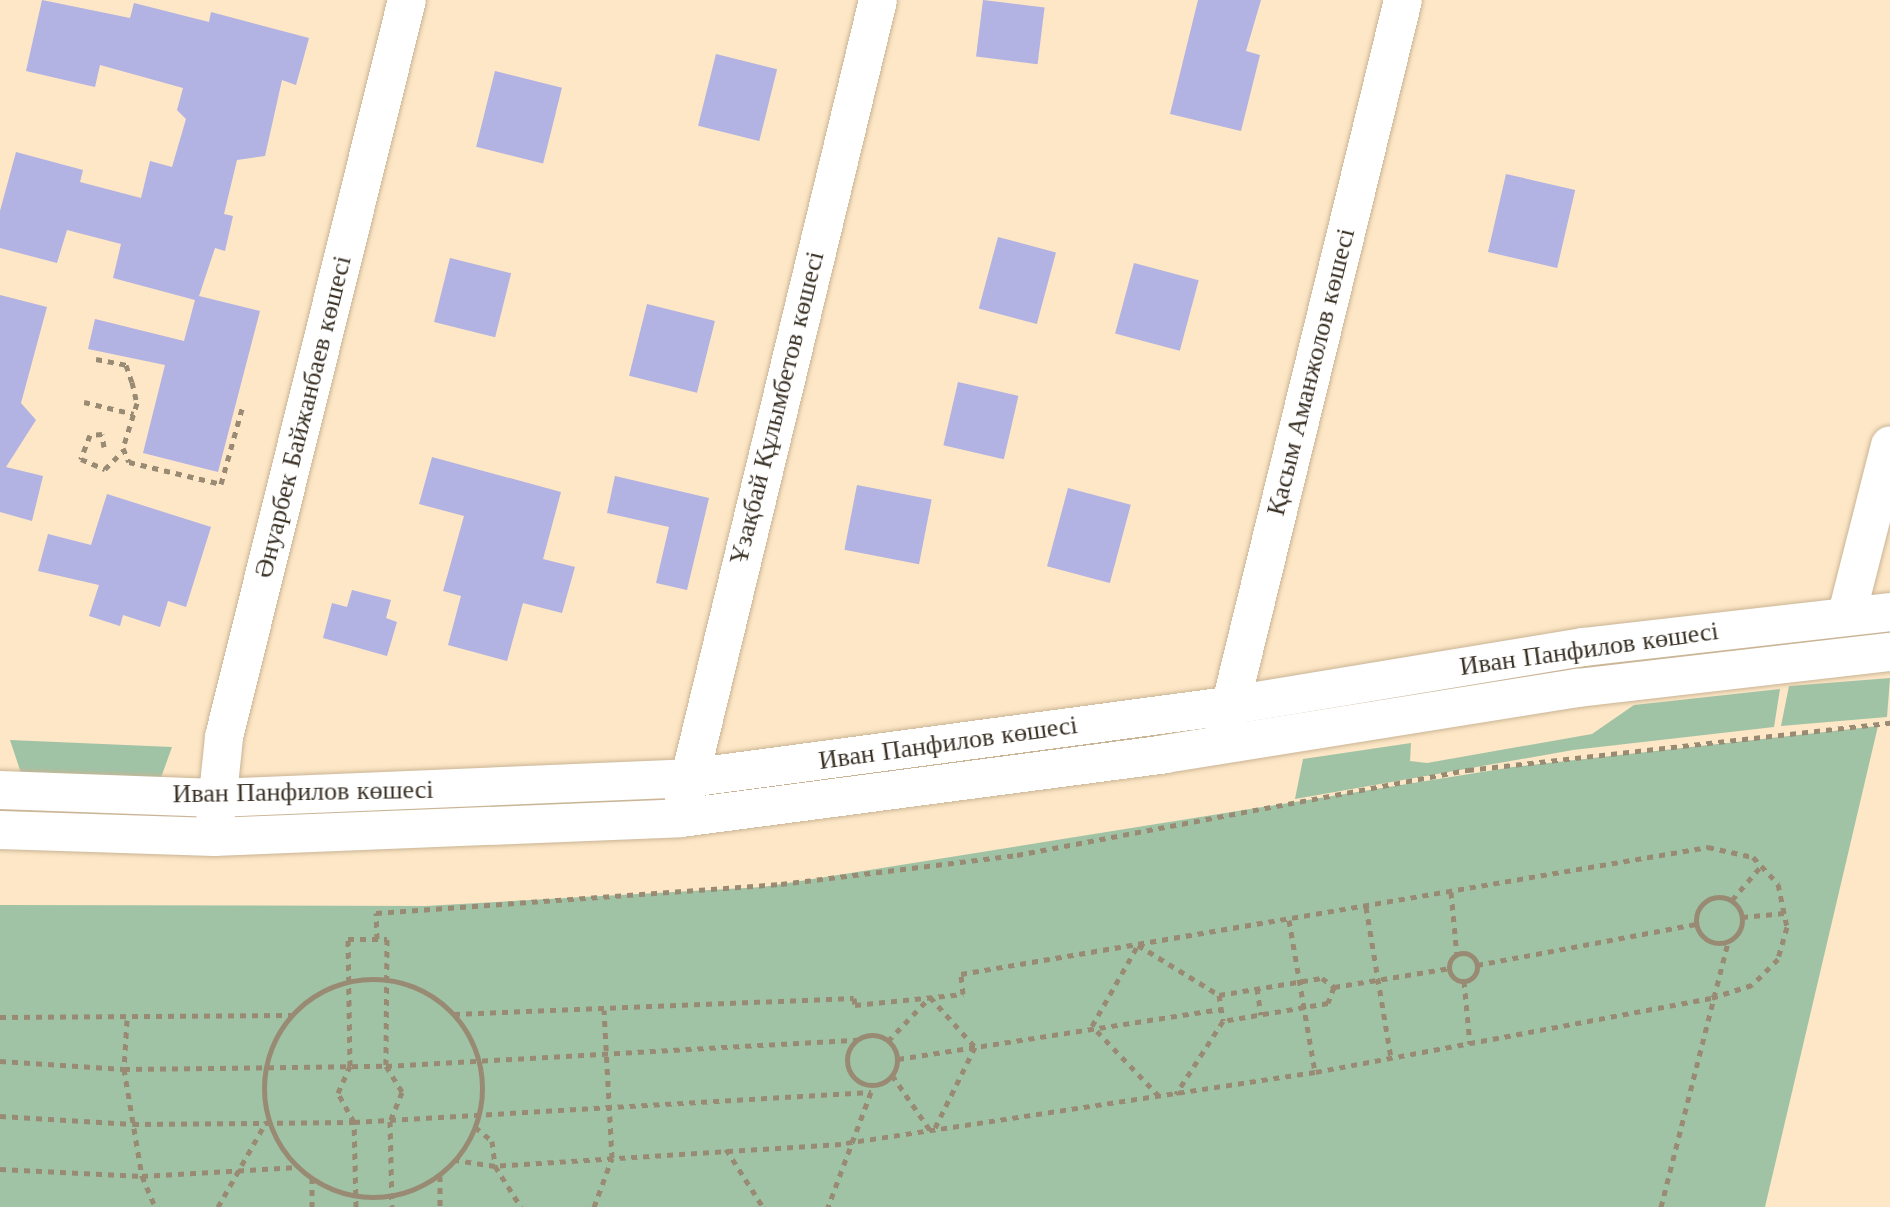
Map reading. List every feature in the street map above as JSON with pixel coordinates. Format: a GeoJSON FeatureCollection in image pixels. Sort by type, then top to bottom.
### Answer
{"type":"FeatureCollection","features":[{"type":"Feature","properties":{"kind":"street","name":"Әнуарбек Байжанбаев көшесі"},"geometry":{"type":"LineString","coordinates":[[214,837],[224,737],[407,0]]}},
{"type":"Feature","properties":{"kind":"street","name":"Ұзақбай Құлымбетов көшесі"},"geometry":{"type":"LineString","coordinates":[[681,818],[878,0]]}},
{"type":"Feature","properties":{"kind":"street","name":"Қасым Аманжолов көшесі"},"geometry":{"type":"LineString","coordinates":[[1224,745],[1227,706],[1403,0]]}},
{"type":"Feature","properties":{"kind":"street"},"geometry":{"type":"LineString","coordinates":[[1847,614],[1890,445]]}},
{"type":"Feature","properties":{"kind":"street","name":"Иван Панфилов көшесі"},"geometry":{"type":"LineString","coordinates":[[0,790],[216,798],[689,778],[1227,706],[1584,647],[1847,614],[1890,612]]}},
{"type":"Feature","properties":{"kind":"street","name":"Иван Панфилов көшесі"},"geometry":{"type":"LineString","coordinates":[[0,830],[214,837],[681,818],[1224,745],[1578,688],[1890,652]]}},
{"type":"Feature","properties":{"kind":"path"},"geometry":{"type":"LineString","coordinates":[[96,359],[126,365],[134,414],[123,451],[105,469],[81,459],[90,435],[102,434],[104,447]]}},
{"type":"Feature","properties":{"kind":"path"},"geometry":{"type":"LineString","coordinates":[[84,402],[134,414]]}},
{"type":"Feature","properties":{"kind":"path"},"geometry":{"type":"LineString","coordinates":[[123,451],[129,462],[221,484],[243,405]]}},
{"type":"Feature","properties":{"kind":"path"},"geometry":{"type":"LineString","coordinates":[[377,939],[376,913],[781,884],[1017,855],[1468,770],[1890,723]]}},
{"type":"Feature","properties":{"kind":"path"},"geometry":{"type":"LineString","coordinates":[[454,1014],[963,994],[961,974],[1708,847],[1733,847],[1761,866],[1778,884],[1784,913],[1778,959],[1752,985],[1711,998],[1470,1044],[1160,1097],[850,1143],[726,1148],[495,1166],[455,1160]]}},
{"type":"Feature","properties":{"kind":"path"},"geometry":{"type":"LineString","coordinates":[[1732,900],[1761,866]]}},
{"type":"Feature","properties":{"kind":"path"},"geometry":{"type":"LineString","coordinates":[[1450,968],[1457,955],[1451,892]]}},
{"type":"Feature","properties":{"kind":"path"},"geometry":{"type":"LineString","coordinates":[[1696,924],[1709,899],[1732,900]]}},
{"type":"Feature","properties":{"kind":"path"},"geometry":{"type":"LineString","coordinates":[[1732,900],[1742,917]]}},
{"type":"Feature","properties":{"kind":"path"},"geometry":{"type":"LineString","coordinates":[[1366,907],[1391,1058]]}},
{"type":"Feature","properties":{"kind":"path"},"geometry":{"type":"LineString","coordinates":[[1742,917],[1784,913]]}},
{"type":"Feature","properties":{"kind":"path"},"geometry":{"type":"LineString","coordinates":[[1661,1207],[1711,998],[1728,942],[1742,917]]}},
{"type":"Feature","properties":{"kind":"path"},"geometry":{"type":"LineString","coordinates":[[1289,920],[1315,1072]]}},
{"type":"Feature","properties":{"kind":"path"},"geometry":{"type":"LineString","coordinates":[[1696,924],[1708,941],[1728,942]]}},
{"type":"Feature","properties":{"kind":"path"},"geometry":{"type":"LineString","coordinates":[[1464,981],[1477,965],[1696,924]]}},
{"type":"Feature","properties":{"kind":"path"},"geometry":{"type":"LineString","coordinates":[[356,1207],[354,1122],[338,1093],[350,1066],[348,939],[387,939],[386,1066],[402,1092],[390,1121],[392,1207]]}},
{"type":"Feature","properties":{"kind":"path"},"geometry":{"type":"LineString","coordinates":[[1138,945],[1219,995],[1322,978],[1334,987],[1379,982],[1450,968]]}},
{"type":"Feature","properties":{"kind":"path"},"geometry":{"type":"LineString","coordinates":[[1092,1026],[1138,945]]}},
{"type":"Feature","properties":{"kind":"path"},"geometry":{"type":"LineString","coordinates":[[1457,955],[1470,955],[1477,965]]}},
{"type":"Feature","properties":{"kind":"path"},"geometry":{"type":"LineString","coordinates":[[1450,968],[1464,981],[1470,1044]]}},
{"type":"Feature","properties":{"kind":"path"},"geometry":{"type":"LineString","coordinates":[[0,1017],[127,1020],[292,1015],[348,982],[387,980],[426,992],[454,1014],[479,1061],[478,1118],[455,1160],[440,1175],[392,1195],[356,1195],[312,1178],[298,1167],[266,1122]]}},
{"type":"Feature","properties":{"kind":"path"},"geometry":{"type":"LineString","coordinates":[[1223,1021],[1328,1003],[1334,987]]}},
{"type":"Feature","properties":{"kind":"path"},"geometry":{"type":"LineString","coordinates":[[1257,988],[1261,1015]]}},
{"type":"Feature","properties":{"kind":"path"},"geometry":{"type":"LineString","coordinates":[[1176,1094],[1223,1021],[1219,995]]}},
{"type":"Feature","properties":{"kind":"path"},"geometry":{"type":"LineString","coordinates":[[0,1061],[124,1069],[386,1066],[857,1040],[888,1041],[930,997]]}},
{"type":"Feature","properties":{"kind":"path"},"geometry":{"type":"LineString","coordinates":[[930,997],[975,1047]]}},
{"type":"Feature","properties":{"kind":"path"},"geometry":{"type":"LineString","coordinates":[[898,1059],[1092,1026],[1221,1009]]}},
{"type":"Feature","properties":{"kind":"path"},"geometry":{"type":"LineString","coordinates":[[594,1207],[612,1158],[604,1010]]}},
{"type":"Feature","properties":{"kind":"path"},"geometry":{"type":"LineString","coordinates":[[218,1207],[266,1122],[266,1067],[292,1015]]}},
{"type":"Feature","properties":{"kind":"path"},"geometry":{"type":"LineString","coordinates":[[127,1020],[124,1069],[142,1176],[155,1207]]}},
{"type":"Feature","properties":{"kind":"path"},"geometry":{"type":"LineString","coordinates":[[1092,1026],[1160,1097]]}},
{"type":"Feature","properties":{"kind":"path"},"geometry":{"type":"LineString","coordinates":[[857,1040],[849,1069],[872,1089]]}},
{"type":"Feature","properties":{"kind":"path"},"geometry":{"type":"LineString","coordinates":[[0,1116],[133,1124],[354,1122],[611,1113],[872,1089],[892,1075],[898,1059],[888,1041]]}},
{"type":"Feature","properties":{"kind":"path"},"geometry":{"type":"LineString","coordinates":[[932,1133],[975,1047]]}},
{"type":"Feature","properties":{"kind":"path"},"geometry":{"type":"LineString","coordinates":[[892,1075],[932,1133]]}},
{"type":"Feature","properties":{"kind":"path"},"geometry":{"type":"LineString","coordinates":[[828,1207],[872,1089]]}},
{"type":"Feature","properties":{"kind":"path"},"geometry":{"type":"LineString","coordinates":[[475,1127],[492,1141],[495,1166],[521,1207]]}},
{"type":"Feature","properties":{"kind":"path"},"geometry":{"type":"LineString","coordinates":[[726,1148],[763,1207]]}},
{"type":"Feature","properties":{"kind":"path"},"geometry":{"type":"LineString","coordinates":[[0,1169],[142,1176],[237,1175],[298,1167]]}},
{"type":"Feature","properties":{"kind":"path"},"geometry":{"type":"LineString","coordinates":[[440,1175],[440,1207]]}},
{"type":"Feature","properties":{"kind":"path"},"geometry":{"type":"LineString","coordinates":[[312,1178],[312,1207]]}},
{"type":"Feature","properties":{"kind":"green space"},"geometry":{"type":"Polygon","coordinates":[[[1890,678],[1887,717],[1781,726],[1789,686],[1890,678]]]}},
{"type":"Feature","properties":{"kind":"green space"},"geometry":{"type":"Polygon","coordinates":[[[1780,689],[1774,727],[1573,750],[1295,799],[1303,759],[1411,743],[1410,761],[1427,763],[1592,734],[1634,705],[1780,689]]]}},
{"type":"Feature","properties":{"kind":"green space"},"geometry":{"type":"Polygon","coordinates":[[[1878,726],[1765,1207],[0,1207],[0,905],[425,906],[763,887],[1513,767],[1878,726]]]}},
{"type":"Feature","properties":{"kind":"green space"},"geometry":{"type":"Polygon","coordinates":[[[10,740],[172,747],[159,783],[23,779],[10,740]]]}},
{"type":"Feature","properties":{"kind":"building"},"geometry":{"type":"Polygon","coordinates":[[[42,0],[130,18],[134,3],[209,22],[211,12],[309,38],[296,85],[282,80],[265,156],[237,160],[224,214],[233,216],[225,251],[215,248],[199,296],[260,311],[218,472],[143,453],[165,365],[88,349],[95,319],[184,341],[195,300],[113,278],[121,244],[67,230],[57,263],[0,248],[0,211],[16,152],[83,170],[80,182],[141,198],[150,161],[172,167],[186,119],[177,110],[183,88],[100,65],[95,87],[26,71],[42,0]]]}},
{"type":"Feature","properties":{"kind":"building"},"geometry":{"type":"Polygon","coordinates":[[[983,0],[1045,8],[1038,64],[976,57],[983,0]]]}},
{"type":"Feature","properties":{"kind":"building"},"geometry":{"type":"Polygon","coordinates":[[[1198,0],[1261,0],[1246,51],[1260,55],[1241,131],[1170,114],[1198,0]]]}},
{"type":"Feature","properties":{"kind":"building"},"geometry":{"type":"Polygon","coordinates":[[[716,54],[777,69],[759,141],[698,126],[716,54]]]}},
{"type":"Feature","properties":{"kind":"building"},"geometry":{"type":"Polygon","coordinates":[[[495,71],[562,88],[543,163],[476,147],[495,71]]]}},
{"type":"Feature","properties":{"kind":"building"},"geometry":{"type":"Polygon","coordinates":[[[1506,174],[1575,190],[1557,268],[1488,252],[1506,174]]]}},
{"type":"Feature","properties":{"kind":"building"},"geometry":{"type":"Polygon","coordinates":[[[998,237],[1056,253],[1037,324],[979,308],[998,237]]]}},
{"type":"Feature","properties":{"kind":"building"},"geometry":{"type":"Polygon","coordinates":[[[450,258],[511,273],[495,337],[434,322],[450,258]]]}},
{"type":"Feature","properties":{"kind":"building"},"geometry":{"type":"Polygon","coordinates":[[[1134,263],[1199,280],[1180,351],[1115,334],[1134,263]]]}},
{"type":"Feature","properties":{"kind":"building"},"geometry":{"type":"Polygon","coordinates":[[[0,295],[47,307],[21,403],[36,420],[6,467],[43,476],[32,521],[0,512],[0,295]]]}},
{"type":"Feature","properties":{"kind":"building"},"geometry":{"type":"Polygon","coordinates":[[[647,304],[715,321],[697,393],[629,376],[647,304]]]}},
{"type":"Feature","properties":{"kind":"building"},"geometry":{"type":"Polygon","coordinates":[[[958,382],[1018,396],[1004,459],[943,445],[958,382]]]}},
{"type":"Feature","properties":{"kind":"building"},"geometry":{"type":"Polygon","coordinates":[[[432,457],[561,492],[543,559],[575,567],[562,613],[523,603],[507,661],[448,645],[461,596],[443,591],[464,516],[419,504],[432,457]]]}},
{"type":"Feature","properties":{"kind":"building"},"geometry":{"type":"Polygon","coordinates":[[[615,476],[709,498],[687,590],[656,583],[669,527],[607,513],[615,476]]]}},
{"type":"Feature","properties":{"kind":"building"},"geometry":{"type":"Polygon","coordinates":[[[857,485],[932,500],[919,564],[844,550],[857,485]]]}},
{"type":"Feature","properties":{"kind":"building"},"geometry":{"type":"Polygon","coordinates":[[[1068,488],[1131,505],[1110,583],[1047,566],[1068,488]]]}},
{"type":"Feature","properties":{"kind":"building"},"geometry":{"type":"Polygon","coordinates":[[[107,494],[211,527],[186,607],[168,601],[160,627],[123,615],[120,626],[89,616],[99,585],[38,571],[48,534],[91,545],[107,494]]]}},
{"type":"Feature","properties":{"kind":"building"},"geometry":{"type":"Polygon","coordinates":[[[352,590],[391,600],[386,618],[397,622],[387,656],[323,638],[332,603],[347,607],[352,590]]]}}]}
